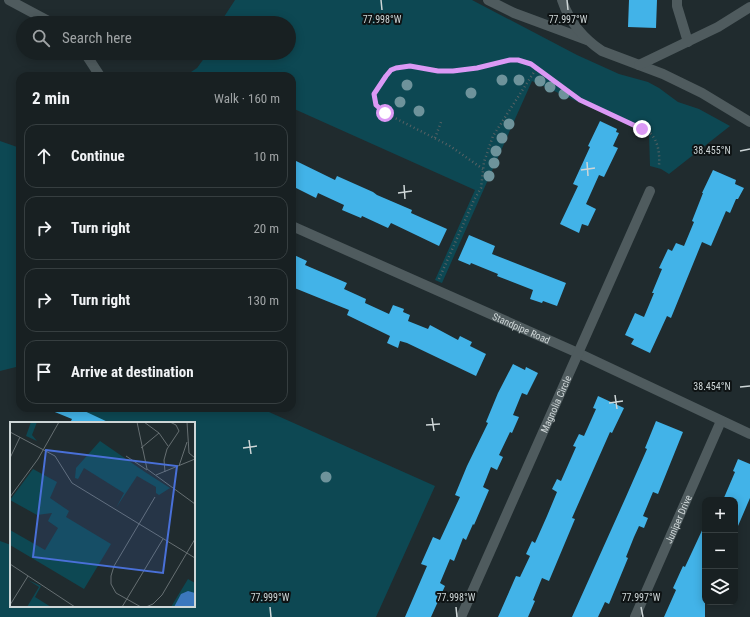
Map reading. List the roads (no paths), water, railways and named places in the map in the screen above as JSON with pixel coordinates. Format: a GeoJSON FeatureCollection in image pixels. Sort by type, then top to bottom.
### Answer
{"type":"FeatureCollection","features":[{"type":"Feature","properties":{"kind":"street"},"geometry":{"type":"LineString","coordinates":[[9,0],[39,16]]}},
{"type":"Feature","properties":{"kind":"street"},"geometry":{"type":"LineString","coordinates":[[488,0],[527,18],[589,41]]}},
{"type":"Feature","properties":{"kind":"street"},"geometry":{"type":"LineString","coordinates":[[562,0],[573,23],[589,41],[602,51],[663,74],[702,93],[750,122]]}},
{"type":"Feature","properties":{"kind":"street"},"geometry":{"type":"LineString","coordinates":[[677,0],[677,6],[688,42]]}},
{"type":"Feature","properties":{"kind":"street"},"geometry":{"type":"LineString","coordinates":[[639,65],[718,27],[750,7]]}},
{"type":"Feature","properties":{"kind":"street"},"geometry":{"type":"LineString","coordinates":[[90,60],[97,72]]}},
{"type":"Feature","properties":{"kind":"street","name":"Magnolia Circle"},"geometry":{"type":"LineString","coordinates":[[461,617],[650,191]]}},
{"type":"Feature","properties":{"kind":"street","name":"Standpipe Road"},"geometry":{"type":"LineString","coordinates":[[296,228],[578,353],[750,434]]}},
{"type":"Feature","properties":{"kind":"street","name":"Juniper Drive"},"geometry":{"type":"LineString","coordinates":[[635,617],[721,421]]}}]}
